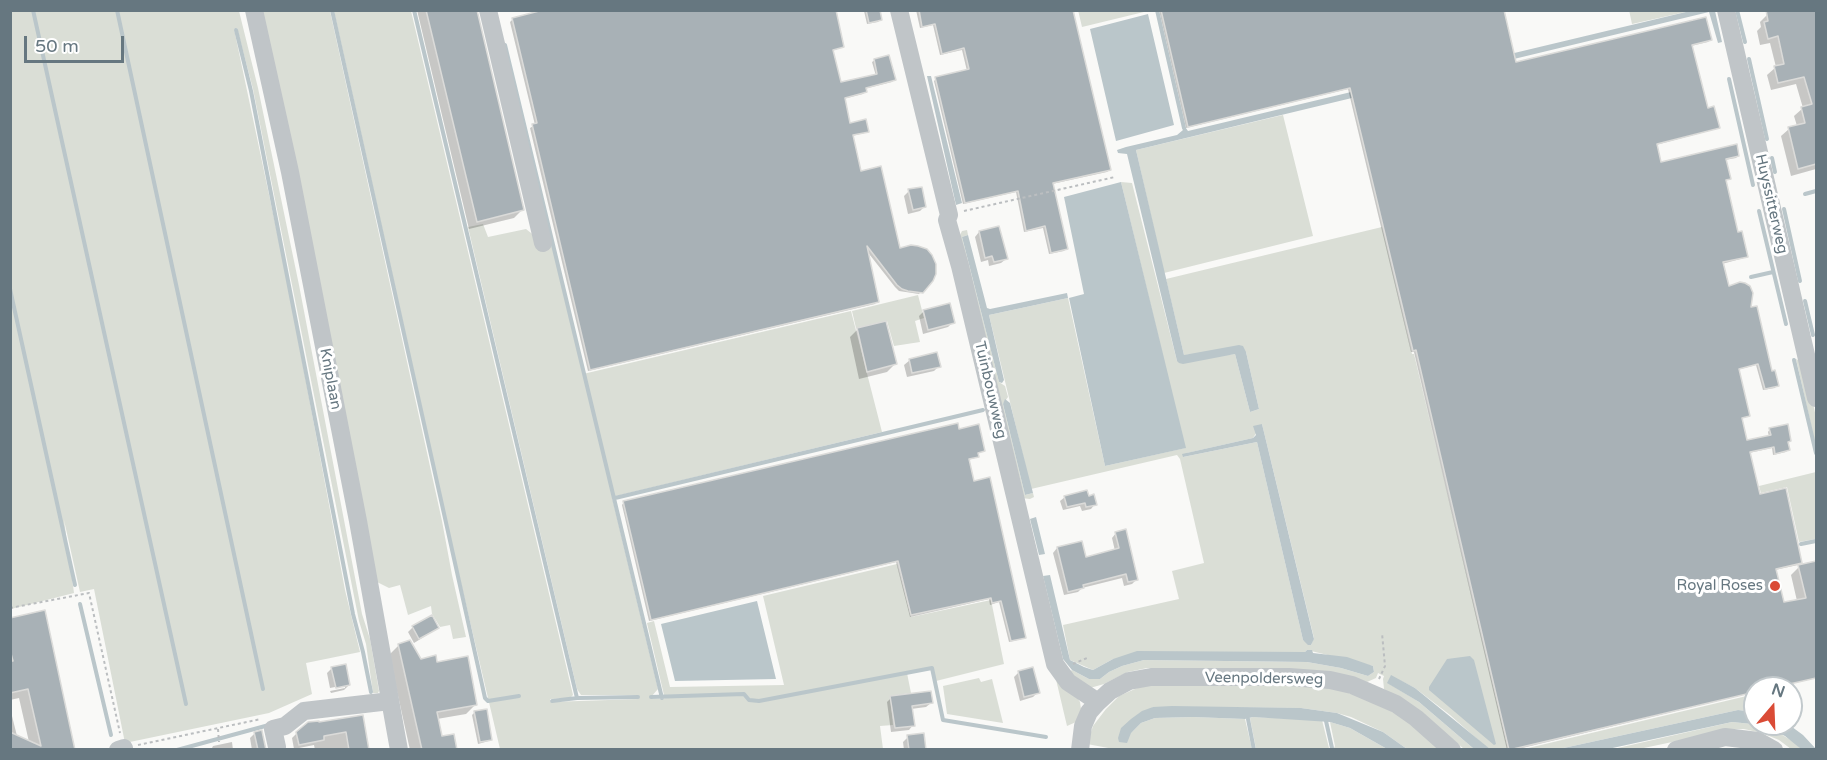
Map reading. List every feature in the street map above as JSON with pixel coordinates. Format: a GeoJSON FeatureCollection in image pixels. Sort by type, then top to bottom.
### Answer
{"type":"FeatureCollection","features":[{"type":"Feature","properties":{"kind":"street","name":"Kniplaan"},"geometry":{"type":"LineString","coordinates":[[254,10],[290,172],[356,510],[399,750]]}},
{"type":"Feature","properties":{"kind":"street"},"geometry":{"type":"LineString","coordinates":[[488,10],[543,243]]}},
{"type":"Feature","properties":{"kind":"street","name":"Tuinbouwweg"},"geometry":{"type":"LineString","coordinates":[[899,10],[949,215],[947,220],[1055,664],[1068,682],[1098,702]]}},
{"type":"Feature","properties":{"kind":"street","name":"Huyssitterweg"},"geometry":{"type":"LineString","coordinates":[[1726,10],[1816,398]]}},
{"type":"Feature","properties":{"kind":"street","name":"Veenpoldersweg"},"geometry":{"type":"LineString","coordinates":[[1098,702],[1129,681],[1151,677],[1320,679],[1352,685],[1396,704],[1416,718],[1452,750]]}},
{"type":"Feature","properties":{"kind":"street"},"geometry":{"type":"LineString","coordinates":[[277,747],[273,729],[285,726],[304,711],[390,701]]}},
{"type":"Feature","properties":{"kind":"street"},"geometry":{"type":"LineString","coordinates":[[1080,750],[1083,726],[1089,712],[1098,702]]}},
{"type":"Feature","properties":{"kind":"street"},"geometry":{"type":"LineString","coordinates":[[1676,750],[1725,737],[1758,741],[1774,750]]}},
{"type":"Feature","properties":{"kind":"path"},"geometry":{"type":"LineString","coordinates":[[949,215],[1115,177]]}},
{"type":"Feature","properties":{"kind":"path"},"geometry":{"type":"LineString","coordinates":[[10,608],[89,593],[121,749],[266,718]]}},
{"type":"Feature","properties":{"kind":"path"},"geometry":{"type":"LineString","coordinates":[[1372,693],[1385,666],[1382,633]]}},
{"type":"Feature","properties":{"kind":"path"},"geometry":{"type":"LineString","coordinates":[[1076,661],[1087,658]]}},
{"type":"Feature","properties":{"kind":"path"},"geometry":{"type":"LineString","coordinates":[[218,729],[219,742]]}},
{"type":"Feature","properties":{"kind":"shaded area"},"geometry":{"type":"Polygon","coordinates":[[[1078,10],[1148,10],[1148,11],[1082,27],[1078,10]]]}},
{"type":"Feature","properties":{"kind":"shaded area"},"geometry":{"type":"Polygon","coordinates":[[[1629,10],[1690,11],[1632,24],[1629,10]]]}},
{"type":"Feature","properties":{"kind":"shaded area"},"geometry":{"type":"Polygon","coordinates":[[[10,11],[239,11],[258,88],[299,285],[362,614],[370,639],[378,693],[373,693],[366,644],[359,621],[253,89],[237,28],[234,29],[286,275],[345,590],[360,652],[306,663],[312,694],[269,713],[125,743],[94,589],[80,592],[64,520],[74,593],[11,609],[10,11]]]}},
{"type":"Feature","properties":{"kind":"shaded area"},"geometry":{"type":"Polygon","coordinates":[[[257,11],[330,11],[466,637],[453,639],[450,625],[440,627],[432,614],[431,606],[408,615],[400,585],[389,588],[375,581],[257,11]]]}},
{"type":"Feature","properties":{"kind":"shaded area"},"geometry":{"type":"Polygon","coordinates":[[[334,11],[411,11],[573,695],[570,698],[550,699],[550,702],[638,699],[638,695],[581,695],[577,689],[468,227],[483,224],[488,237],[526,229],[536,237],[551,241],[583,374],[851,311],[882,432],[612,497],[658,689],[651,697],[652,699],[729,694],[664,695],[647,623],[654,621],[670,687],[784,685],[763,596],[897,564],[911,617],[991,600],[1004,664],[936,681],[931,669],[907,673],[911,693],[890,696],[893,725],[880,726],[883,749],[500,749],[456,562],[334,11]]]}},
{"type":"Feature","properties":{"kind":"shaded area"},"geometry":{"type":"Polygon","coordinates":[[[1690,11],[1715,11],[1722,42],[1718,43],[1709,12],[1136,150],[1184,355],[1243,346],[1259,409],[1250,412],[1235,354],[1183,364],[1177,361],[1127,154],[1118,153],[1117,150],[1177,135],[1183,130],[1183,124],[1188,131],[1690,11]]]}},
{"type":"Feature","properties":{"kind":"shaded area"},"geometry":{"type":"Polygon","coordinates":[[[1148,14],[1174,125],[1116,141],[1090,29],[1148,14]]]}},
{"type":"Feature","properties":{"kind":"shaded area"},"geometry":{"type":"Polygon","coordinates":[[[927,76],[931,76],[962,203],[956,205],[927,76]]]}},
{"type":"Feature","properties":{"kind":"shaded area"},"geometry":{"type":"Polygon","coordinates":[[[1283,115],[1313,236],[1164,273],[1136,150],[1283,115]]]}},
{"type":"Feature","properties":{"kind":"shaded area"},"geometry":{"type":"Polygon","coordinates":[[[1121,182],[1132,183],[1177,361],[1235,354],[1250,412],[1259,409],[1246,352],[1184,355],[1166,279],[1382,227],[1508,749],[1490,749],[1485,746],[1415,688],[1391,676],[1388,683],[1419,702],[1474,749],[1464,749],[1424,715],[1384,689],[1384,676],[1378,673],[1376,678],[1367,682],[1301,670],[1147,668],[1128,672],[1090,688],[1067,673],[1072,670],[1089,679],[1100,679],[1122,666],[1144,660],[1307,662],[1368,676],[1374,672],[1373,666],[1307,650],[1305,652],[1113,659],[1093,670],[1070,660],[1063,625],[1179,599],[1172,571],[1204,563],[1180,459],[1177,455],[1031,489],[989,315],[1068,298],[1105,466],[1185,448],[1121,182]],[[1262,424],[1253,438],[1187,453],[1183,457],[1257,442],[1303,640],[1311,645],[1314,638],[1262,424]]]}},
{"type":"Feature","properties":{"kind":"shaded area"},"geometry":{"type":"Polygon","coordinates":[[[1121,182],[1186,448],[1105,466],[1069,298],[1084,294],[1064,197],[1121,182]]]}},
{"type":"Feature","properties":{"kind":"shaded area"},"geometry":{"type":"Polygon","coordinates":[[[967,230],[968,235],[962,237],[999,382],[1005,386],[1008,397],[1003,404],[1025,495],[1033,493],[1034,497],[1030,499],[1021,498],[958,239],[962,231],[967,230]]]}},
{"type":"Feature","properties":{"kind":"shaded area"},"geometry":{"type":"Polygon","coordinates":[[[968,235],[987,308],[1067,293],[1068,298],[989,315],[1004,380],[1002,383],[999,382],[962,237],[968,235]]]}},
{"type":"Feature","properties":{"kind":"shaded area"},"geometry":{"type":"Polygon","coordinates":[[[918,295],[924,318],[915,321],[920,342],[894,346],[887,321],[856,328],[852,311],[918,295]]]}},
{"type":"Feature","properties":{"kind":"shaded area"},"geometry":{"type":"Polygon","coordinates":[[[1796,359],[1804,363],[1816,417],[1816,447],[1796,359]]]}},
{"type":"Feature","properties":{"kind":"shaded area"},"geometry":{"type":"Polygon","coordinates":[[[1005,399],[1010,403],[1033,493],[1025,495],[1003,404],[1005,399]]]}},
{"type":"Feature","properties":{"kind":"shaded area"},"geometry":{"type":"Polygon","coordinates":[[[1262,424],[1314,639],[1311,645],[1303,640],[1257,442],[1183,457],[1182,454],[1253,438],[1256,435],[1253,426],[1262,424]]]}},
{"type":"Feature","properties":{"kind":"shaded area"},"geometry":{"type":"Polygon","coordinates":[[[1816,472],[1816,539],[1799,542],[1787,487],[1761,493],[1759,486],[1816,472]]]}},
{"type":"Feature","properties":{"kind":"shaded area"},"geometry":{"type":"Polygon","coordinates":[[[1036,517],[1045,554],[1039,555],[1030,519],[1036,517]]]}},
{"type":"Feature","properties":{"kind":"shaded area"},"geometry":{"type":"Polygon","coordinates":[[[1050,575],[1070,660],[1093,670],[1113,659],[1137,651],[1305,652],[1312,650],[1313,653],[1347,657],[1373,666],[1374,672],[1368,676],[1307,662],[1144,660],[1122,666],[1100,679],[1089,679],[1072,670],[1063,659],[1043,576],[1050,575]]]}},
{"type":"Feature","properties":{"kind":"shaded area"},"geometry":{"type":"Polygon","coordinates":[[[757,601],[776,679],[675,681],[661,624],[757,601]]]}},
{"type":"Feature","properties":{"kind":"shaded area"},"geometry":{"type":"Polygon","coordinates":[[[1470,656],[1474,660],[1496,744],[1494,745],[1429,690],[1447,659],[1470,656]]]}},
{"type":"Feature","properties":{"kind":"shaded area"},"geometry":{"type":"Polygon","coordinates":[[[1054,671],[1080,702],[1081,709],[1076,722],[1067,726],[1054,671]]]}},
{"type":"Feature","properties":{"kind":"shaded area"},"geometry":{"type":"Polygon","coordinates":[[[1391,675],[1415,688],[1490,749],[1474,749],[1419,702],[1387,683],[1391,675]]]}},
{"type":"Feature","properties":{"kind":"shaded area"},"geometry":{"type":"Polygon","coordinates":[[[979,678],[981,682],[992,679],[1003,723],[947,714],[943,686],[979,678]]]}},
{"type":"Feature","properties":{"kind":"shaded area"},"geometry":{"type":"Polygon","coordinates":[[[1305,684],[1335,688],[1379,704],[1406,720],[1442,749],[1407,749],[1383,732],[1351,717],[1301,708],[1153,707],[1131,733],[1141,723],[1155,718],[1245,719],[1252,749],[1119,750],[1087,744],[1093,726],[1106,709],[1119,696],[1144,685],[1305,684]]]}},
{"type":"Feature","properties":{"kind":"shaded area"},"geometry":{"type":"Polygon","coordinates":[[[1743,697],[1743,711],[1559,749],[1520,750],[1743,697]]]}},
{"type":"Feature","properties":{"kind":"shaded area"},"geometry":{"type":"Polygon","coordinates":[[[1153,707],[1301,708],[1337,713],[1383,732],[1407,749],[1387,749],[1350,728],[1330,722],[1253,717],[1245,719],[1155,718],[1141,723],[1131,733],[1127,743],[1119,742],[1121,728],[1142,711],[1153,707]]]}},
{"type":"Feature","properties":{"kind":"shaded area"},"geometry":{"type":"Polygon","coordinates":[[[1743,711],[1743,723],[1732,722],[1608,749],[1559,749],[1743,711]]]}},
{"type":"Feature","properties":{"kind":"shaded area"},"geometry":{"type":"Polygon","coordinates":[[[1250,718],[1322,720],[1329,748],[1332,749],[1256,749],[1250,718]]]}},
{"type":"Feature","properties":{"kind":"shaded area"},"geometry":{"type":"Polygon","coordinates":[[[1330,722],[1350,728],[1387,749],[1333,750],[1335,746],[1330,722]]]}},
{"type":"Feature","properties":{"kind":"shaded area"},"geometry":{"type":"Polygon","coordinates":[[[1732,722],[1743,723],[1743,729],[1639,749],[1609,750],[1732,722]]]}},
{"type":"Feature","properties":{"kind":"shaded area"},"geometry":{"type":"Polygon","coordinates":[[[1803,735],[1816,749],[1801,749],[1785,736],[1803,735]]]}},
{"type":"Feature","properties":{"kind":"shaded area"},"geometry":{"type":"Polygon","coordinates":[[[1769,736],[1784,736],[1801,749],[1791,749],[1769,736]]]}},
{"type":"Feature","properties":{"kind":"building"},"geometry":{"type":"Polygon","coordinates":[[[426,10],[477,10],[524,210],[477,222],[426,10]]]}},
{"type":"Feature","properties":{"kind":"building"},"geometry":{"type":"Polygon","coordinates":[[[543,10],[836,10],[844,47],[833,50],[841,82],[877,74],[874,59],[889,55],[896,80],[866,88],[867,92],[845,98],[850,123],[866,119],[869,132],[853,135],[861,171],[881,166],[900,248],[911,245],[927,249],[936,264],[933,281],[923,293],[902,289],[867,246],[879,302],[590,370],[532,124],[537,123],[512,18],[543,10]]]}},
{"type":"Feature","properties":{"kind":"building"},"geometry":{"type":"Polygon","coordinates":[[[866,10],[880,10],[882,20],[869,23],[866,10]]]}},
{"type":"Feature","properties":{"kind":"building"},"geometry":{"type":"Polygon","coordinates":[[[919,10],[1073,10],[1111,170],[1053,183],[1068,249],[1051,253],[1045,226],[1026,231],[1018,191],[965,203],[935,77],[969,69],[964,48],[942,54],[935,24],[922,27],[919,10]]]}},
{"type":"Feature","properties":{"kind":"building"},"geometry":{"type":"Polygon","coordinates":[[[1161,10],[1504,10],[1516,62],[1706,17],[1712,40],[1692,45],[1708,108],[1714,106],[1720,128],[1657,144],[1661,162],[1737,144],[1739,156],[1726,159],[1731,179],[1726,180],[1738,232],[1742,231],[1748,257],[1723,262],[1729,286],[1740,282],[1750,286],[1753,293],[1751,307],[1757,306],[1772,371],[1775,370],[1779,386],[1765,389],[1758,364],[1739,369],[1750,416],[1742,418],[1747,440],[1771,435],[1769,428],[1788,424],[1790,450],[1775,454],[1774,447],[1750,452],[1760,494],[1786,488],[1802,563],[1776,569],[1784,602],[1806,598],[1798,565],[1816,561],[1816,678],[1803,681],[1803,676],[1743,676],[1743,695],[1509,750],[1416,350],[1413,351],[1350,88],[1188,127],[1161,10]]]}},
{"type":"Feature","properties":{"kind":"building"},"geometry":{"type":"Polygon","coordinates":[[[1766,10],[1816,10],[1816,164],[1798,169],[1788,127],[1805,123],[1801,107],[1812,104],[1804,77],[1778,83],[1774,66],[1784,64],[1778,36],[1768,39],[1764,22],[1768,21],[1766,10]]]}},
{"type":"Feature","properties":{"kind":"building"},"geometry":{"type":"Polygon","coordinates":[[[922,187],[926,207],[913,210],[908,189],[922,187]]]}},
{"type":"Feature","properties":{"kind":"building"},"geometry":{"type":"Polygon","coordinates":[[[999,226],[1008,259],[994,262],[992,256],[985,258],[979,231],[999,226]]]}},
{"type":"Feature","properties":{"kind":"building"},"geometry":{"type":"Polygon","coordinates":[[[950,303],[955,323],[928,330],[923,310],[950,303]]]}},
{"type":"Feature","properties":{"kind":"building"},"geometry":{"type":"Polygon","coordinates":[[[886,321],[897,364],[867,372],[857,328],[886,321]]]}},
{"type":"Feature","properties":{"kind":"building"},"geometry":{"type":"Polygon","coordinates":[[[937,352],[941,367],[912,373],[909,359],[937,352]]]}},
{"type":"Feature","properties":{"kind":"building"},"geometry":{"type":"Polygon","coordinates":[[[958,423],[959,429],[979,424],[985,451],[978,453],[979,457],[969,459],[974,481],[990,477],[1026,638],[1011,641],[1001,601],[992,603],[991,598],[911,615],[898,561],[651,620],[623,501],[958,423]]]}},
{"type":"Feature","properties":{"kind":"building"},"geometry":{"type":"Polygon","coordinates":[[[1087,490],[1089,496],[1094,494],[1097,505],[1086,507],[1085,503],[1067,507],[1064,496],[1087,490]]]}},
{"type":"Feature","properties":{"kind":"building"},"geometry":{"type":"Polygon","coordinates":[[[1126,529],[1138,580],[1128,582],[1126,574],[1083,585],[1084,588],[1068,592],[1057,547],[1082,541],[1086,557],[1119,548],[1115,532],[1126,529]]]}},
{"type":"Feature","properties":{"kind":"building"},"geometry":{"type":"Polygon","coordinates":[[[45,610],[75,750],[10,750],[10,732],[41,746],[28,689],[10,693],[10,661],[13,661],[10,650],[10,618],[45,610]]]}},
{"type":"Feature","properties":{"kind":"building"},"geometry":{"type":"Polygon","coordinates":[[[432,615],[439,628],[419,639],[412,626],[432,615]]]}},
{"type":"Feature","properties":{"kind":"building"},"geometry":{"type":"Polygon","coordinates":[[[410,640],[421,659],[436,655],[437,662],[468,656],[477,705],[437,712],[442,736],[454,734],[457,750],[422,750],[398,644],[410,640]]]}},
{"type":"Feature","properties":{"kind":"building"},"geometry":{"type":"Polygon","coordinates":[[[346,664],[350,685],[336,688],[331,667],[346,664]]]}},
{"type":"Feature","properties":{"kind":"building"},"geometry":{"type":"Polygon","coordinates":[[[1033,667],[1040,693],[1024,697],[1018,671],[1033,667]]]}},
{"type":"Feature","properties":{"kind":"building"},"geometry":{"type":"Polygon","coordinates":[[[931,691],[933,703],[912,706],[915,726],[895,728],[890,696],[931,691]]]}},
{"type":"Feature","properties":{"kind":"building"},"geometry":{"type":"Polygon","coordinates":[[[487,709],[492,740],[480,742],[474,711],[487,709]]]}},
{"type":"Feature","properties":{"kind":"building"},"geometry":{"type":"Polygon","coordinates":[[[363,715],[369,750],[349,750],[346,732],[324,736],[324,740],[299,745],[296,732],[308,722],[363,715]]]}},
{"type":"Feature","properties":{"kind":"building"},"geometry":{"type":"Polygon","coordinates":[[[262,730],[266,750],[258,750],[254,732],[262,730]]]}},
{"type":"Feature","properties":{"kind":"building"},"geometry":{"type":"Polygon","coordinates":[[[924,733],[926,750],[909,750],[907,735],[924,733]]]}},
{"type":"Feature","properties":{"kind":"waterway"},"geometry":{"type":"LineString","coordinates":[[33,10],[186,704]]}},
{"type":"Feature","properties":{"kind":"waterway"},"geometry":{"type":"LineString","coordinates":[[117,10],[263,689]]}},
{"type":"Feature","properties":{"kind":"waterway"},"geometry":{"type":"LineString","coordinates":[[332,10],[485,698],[488,701],[519,696]]}},
{"type":"Feature","properties":{"kind":"waterway"},"geometry":{"type":"LineString","coordinates":[[414,10],[577,698]]}},
{"type":"Feature","properties":{"kind":"waterway"},"geometry":{"type":"LineString","coordinates":[[1157,10],[1184,128]]}},
{"type":"Feature","properties":{"kind":"waterway"},"geometry":{"type":"LineString","coordinates":[[1737,10],[1745,42]]}},
{"type":"Feature","properties":{"kind":"waterway"},"geometry":{"type":"LineString","coordinates":[[236,30],[251,91],[353,614],[371,692]]}},
{"type":"Feature","properties":{"kind":"waterway"},"geometry":{"type":"LineString","coordinates":[[505,45],[662,698]]}},
{"type":"Feature","properties":{"kind":"waterway"},"geometry":{"type":"LineString","coordinates":[[1749,59],[1767,139]]}},
{"type":"Feature","properties":{"kind":"waterway"},"geometry":{"type":"LineString","coordinates":[[1729,79],[1753,185]]}},
{"type":"Feature","properties":{"kind":"waterway"},"geometry":{"type":"LineString","coordinates":[[1772,158],[1775,172]]}},
{"type":"Feature","properties":{"kind":"waterway"},"geometry":{"type":"LineString","coordinates":[[1805,194],[1816,191]]}},
{"type":"Feature","properties":{"kind":"waterway"},"geometry":{"type":"LineString","coordinates":[[1784,209],[1800,281]]}},
{"type":"Feature","properties":{"kind":"waterway"},"geometry":{"type":"LineString","coordinates":[[1759,211],[1786,324]]}},
{"type":"Feature","properties":{"kind":"waterway"},"geometry":{"type":"LineString","coordinates":[[1751,277],[1773,272]]}},
{"type":"Feature","properties":{"kind":"waterway"},"geometry":{"type":"LineString","coordinates":[[10,289],[75,585]]}},
{"type":"Feature","properties":{"kind":"waterway"},"geometry":{"type":"LineString","coordinates":[[1805,301],[1813,335]]}},
{"type":"Feature","properties":{"kind":"waterway"},"geometry":{"type":"LineString","coordinates":[[1794,360],[1816,453]]}},
{"type":"Feature","properties":{"kind":"waterway"},"geometry":{"type":"LineString","coordinates":[[615,498],[983,410]]}},
{"type":"Feature","properties":{"kind":"waterway"},"geometry":{"type":"LineString","coordinates":[[1801,544],[1816,541]]}},
{"type":"Feature","properties":{"kind":"waterway"},"geometry":{"type":"LineString","coordinates":[[80,604],[111,735]]}},
{"type":"Feature","properties":{"kind":"waterway"},"geometry":{"type":"LineString","coordinates":[[651,697],[744,694],[749,700],[759,701],[932,668],[943,720],[1046,737]]}},
{"type":"Feature","properties":{"kind":"waterway"},"geometry":{"type":"LineString","coordinates":[[552,701],[577,698],[638,697]]}},
{"type":"Feature","properties":{"kind":"waterway"},"geometry":{"type":"LineString","coordinates":[[1248,719],[1254,750]]}},
{"type":"Feature","properties":{"kind":"waterway"},"geometry":{"type":"LineString","coordinates":[[1326,721],[1332,748]]}},
{"type":"Feature","properties":{"kind":"waterway"},"geometry":{"type":"LineString","coordinates":[[177,750],[269,725]]}},
{"type":"Feature","properties":{"kind":"place","name":"Royal Roses"},"geometry":{"type":"Point","coordinates":[1775,586]}}]}
